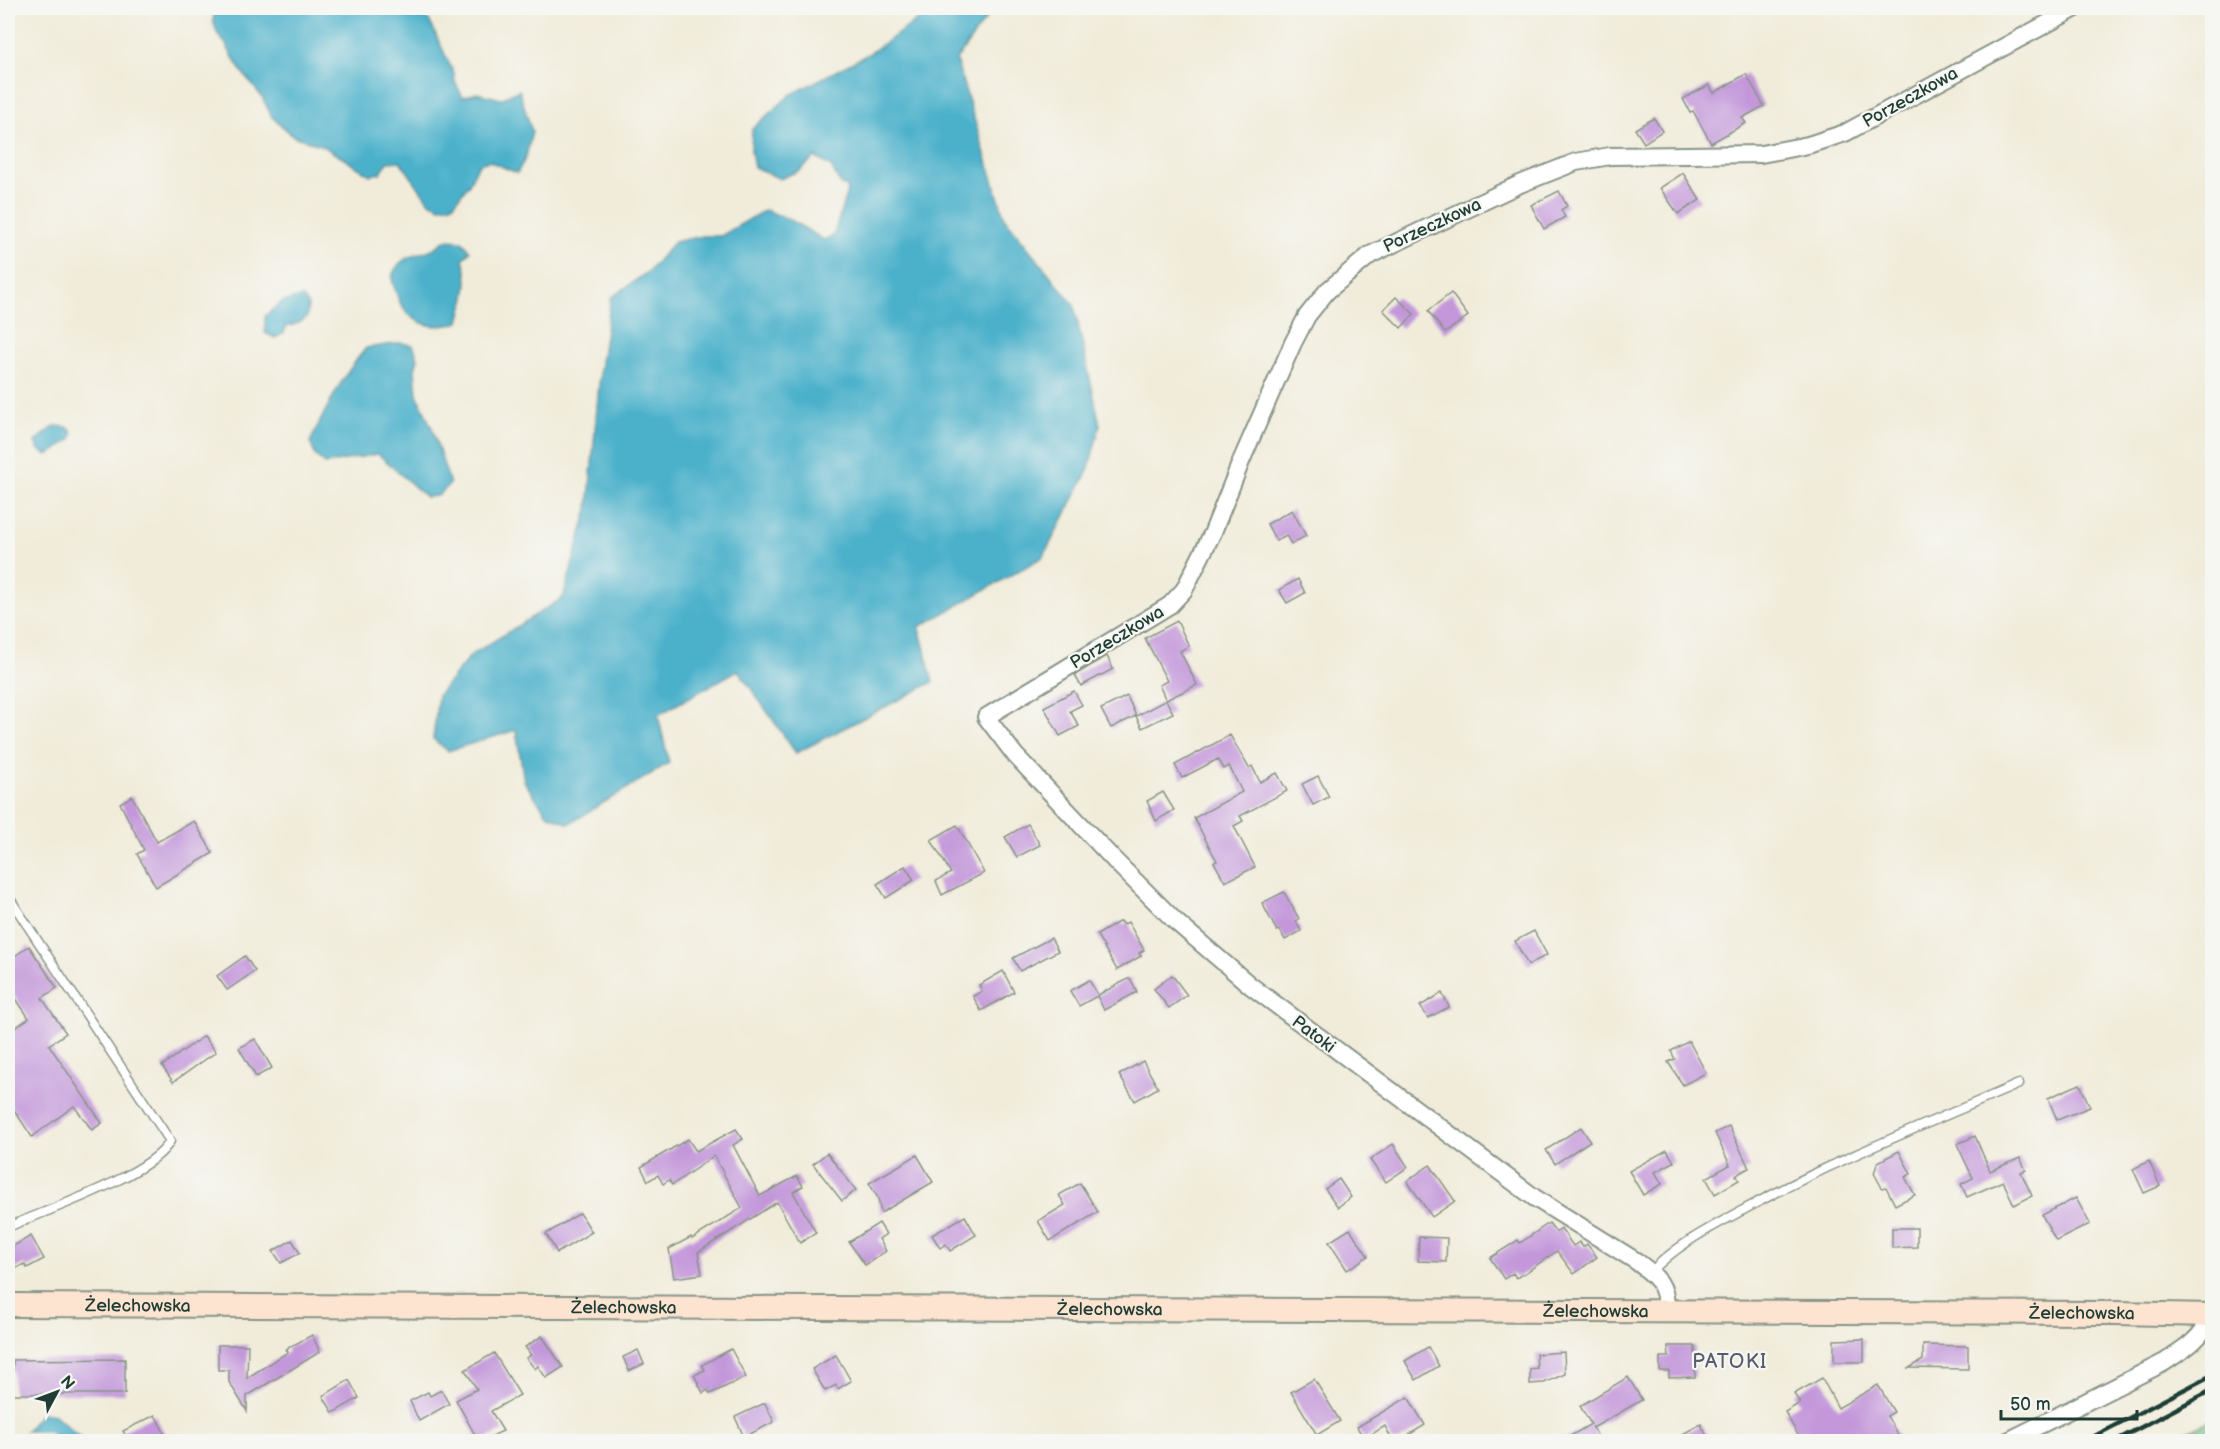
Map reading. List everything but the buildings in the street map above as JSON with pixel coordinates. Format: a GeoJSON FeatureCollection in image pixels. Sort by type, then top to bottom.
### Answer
{"type":"FeatureCollection","features":[{"type":"Feature","properties":{"kind":"main road","name":"Żelechowska"},"geometry":{"type":"LineString","coordinates":[[8,1305],[2212,1315]]}},
{"type":"Feature","properties":{"kind":"street","name":"Porzeczkowa"},"geometry":{"type":"LineString","coordinates":[[986,717],[1170,604],[1184,590],[1213,532],[1242,459],[1307,316],[1327,291],[1370,255],[1520,184],[1576,162],[1610,156],[1761,154],[1808,146],[1836,136],[2076,8]]}},
{"type":"Feature","properties":{"kind":"street","name":"Patoki"},"geometry":{"type":"LineString","coordinates":[[986,717],[1015,754],[1115,861],[1175,921],[1251,986],[1527,1192],[1651,1272],[1664,1289],[1666,1312]]}},
{"type":"Feature","properties":{"kind":"street"},"geometry":{"type":"LineString","coordinates":[[2006,1442],[2181,1352],[2206,1328],[2212,1315]]}},
{"type":"Feature","properties":{"kind":"lane"},"geometry":{"type":"LineString","coordinates":[[8,896],[170,1141],[167,1149],[148,1164],[122,1178],[8,1227]]}},
{"type":"Feature","properties":{"kind":"lane"},"geometry":{"type":"LineString","coordinates":[[1651,1272],[1668,1254],[1695,1237],[1802,1178],[2019,1084]]}},
{"type":"Feature","properties":{"kind":"green space"},"geometry":{"type":"Polygon","coordinates":[[[2212,1419],[2212,1441],[2167,1441],[2212,1419]]]}},
{"type":"Feature","properties":{"kind":"water"},"geometry":{"type":"Polygon","coordinates":[[[215,8],[414,8],[429,20],[463,97],[477,93],[501,99],[519,90],[532,132],[526,157],[517,173],[489,161],[479,164],[469,184],[453,205],[440,207],[429,202],[400,161],[388,162],[380,173],[370,175],[323,146],[293,136],[272,117],[262,97],[239,68],[218,35],[213,21],[215,8]]]}},
{"type":"Feature","properties":{"kind":"water"},"geometry":{"type":"Polygon","coordinates":[[[935,8],[988,8],[985,20],[956,60],[1005,219],[1074,305],[1100,425],[1088,471],[1043,557],[919,627],[933,682],[796,753],[738,670],[658,715],[669,763],[569,824],[547,814],[524,781],[516,730],[448,751],[433,739],[438,695],[471,655],[563,598],[588,509],[601,362],[611,298],[650,270],[674,242],[703,236],[721,236],[765,210],[789,219],[824,240],[834,235],[848,187],[841,185],[831,167],[815,157],[800,170],[780,179],[754,167],[751,151],[752,129],[790,95],[870,53],[935,8]]]}},
{"type":"Feature","properties":{"kind":"water"},"geometry":{"type":"Polygon","coordinates":[[[446,240],[462,241],[470,251],[463,259],[467,275],[465,298],[459,322],[438,326],[429,325],[420,322],[406,311],[392,281],[393,276],[402,261],[432,249],[446,240]]]}},
{"type":"Feature","properties":{"kind":"water"},"geometry":{"type":"Polygon","coordinates":[[[302,297],[308,304],[307,317],[299,323],[286,327],[284,333],[275,338],[265,333],[265,316],[282,302],[302,297]]]}},
{"type":"Feature","properties":{"kind":"water"},"geometry":{"type":"Polygon","coordinates":[[[400,343],[413,345],[418,358],[415,369],[417,394],[432,428],[450,484],[438,496],[426,497],[378,454],[325,464],[315,455],[310,442],[342,381],[366,348],[400,343]]]}},
{"type":"Feature","properties":{"kind":"water"},"geometry":{"type":"Polygon","coordinates":[[[55,426],[67,427],[73,432],[71,440],[47,455],[39,450],[35,442],[55,426]]]}},
{"type":"Feature","properties":{"kind":"water"},"geometry":{"type":"Polygon","coordinates":[[[41,1413],[55,1415],[84,1441],[62,1441],[48,1431],[26,1431],[41,1413]]]}},
{"type":"Feature","properties":{"kind":"railway"},"geometry":{"type":"LineString","coordinates":[[2083,1442],[2212,1375]]}},
{"type":"Feature","properties":{"kind":"railway"},"geometry":{"type":"LineString","coordinates":[[2113,1442],[2212,1390]]}},
{"type":"Feature","properties":{"kind":"district","name":"PATOKI"},"geometry":{"type":"Point","coordinates":[1730,1361]}}]}
